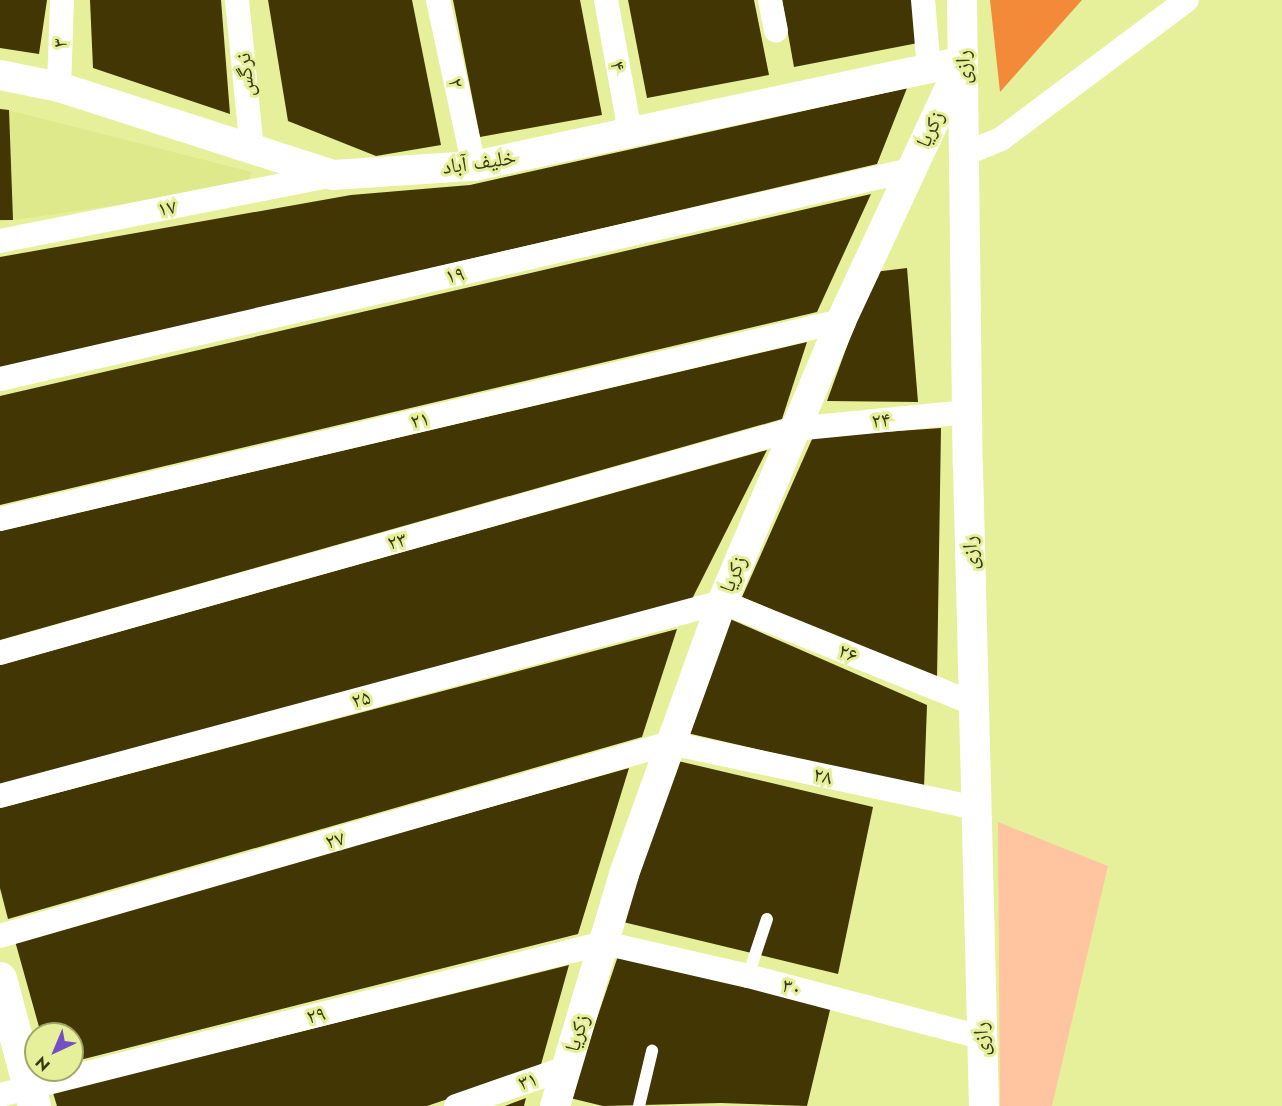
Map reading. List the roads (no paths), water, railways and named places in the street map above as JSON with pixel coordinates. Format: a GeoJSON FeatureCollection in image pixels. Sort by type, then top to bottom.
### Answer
{"type":"FeatureCollection","features":[{"type":"Feature","properties":{"kind":"main road"},"geometry":{"type":"LineString","coordinates":[[0,978],[21,1096]]}},
{"type":"Feature","properties":{"kind":"street","name":"۳"},"geometry":{"type":"LineString","coordinates":[[59,87],[62,0]]}},
{"type":"Feature","properties":{"kind":"street","name":"نرگس"},"geometry":{"type":"LineString","coordinates":[[237,0],[252,149]]}},
{"type":"Feature","properties":{"kind":"street","name":"۲"},"geometry":{"type":"LineString","coordinates":[[438,0],[474,166]]}},
{"type":"Feature","properties":{"kind":"street","name":"۴"},"geometry":{"type":"LineString","coordinates":[[606,0],[630,132]]}},
{"type":"Feature","properties":{"kind":"street"},"geometry":{"type":"LineString","coordinates":[[770,0],[776,30]]}},
{"type":"Feature","properties":{"kind":"street"},"geometry":{"type":"LineString","coordinates":[[923,0],[929,68]]}},
{"type":"Feature","properties":{"kind":"street","name":"رازی"},"geometry":{"type":"LineString","coordinates":[[962,0],[967,412],[975,704],[980,1037],[984,1106]]}},
{"type":"Feature","properties":{"kind":"street"},"geometry":{"type":"LineString","coordinates":[[964,154],[1001,139],[1187,0]]}},
{"type":"Feature","properties":{"kind":"street","name":"خلیف آباد"},"geometry":{"type":"LineString","coordinates":[[0,75],[59,87],[333,175],[474,166],[962,61]]}},
{"type":"Feature","properties":{"kind":"street","name":"زکریا"},"geometry":{"type":"LineString","coordinates":[[555,1106],[604,943],[669,743],[722,602],[841,321],[962,61]]}},
{"type":"Feature","properties":{"kind":"street","name":"۱۹"},"geometry":{"type":"LineString","coordinates":[[0,379],[910,170]]}},
{"type":"Feature","properties":{"kind":"street","name":"۱۷"},"geometry":{"type":"LineString","coordinates":[[0,241],[333,175]]}},
{"type":"Feature","properties":{"kind":"street","name":"۲۱"},"geometry":{"type":"LineString","coordinates":[[0,519],[841,321]]}},
{"type":"Feature","properties":{"kind":"street","name":"۲۴"},"geometry":{"type":"LineString","coordinates":[[794,429],[967,412]]}},
{"type":"Feature","properties":{"kind":"street","name":"۲۳"},"geometry":{"type":"LineString","coordinates":[[0,653],[794,429]]}},
{"type":"Feature","properties":{"kind":"street","name":"۲۶"},"geometry":{"type":"LineString","coordinates":[[722,602],[975,704]]}},
{"type":"Feature","properties":{"kind":"street","name":"۲۵"},"geometry":{"type":"LineString","coordinates":[[0,796],[722,602]]}},
{"type":"Feature","properties":{"kind":"street","name":"۲۸"},"geometry":{"type":"LineString","coordinates":[[669,743],[977,808]]}},
{"type":"Feature","properties":{"kind":"street","name":"۲۷"},"geometry":{"type":"LineString","coordinates":[[0,936],[669,743]]}},
{"type":"Feature","properties":{"kind":"street","name":"۳۰"},"geometry":{"type":"LineString","coordinates":[[604,943],[748,976],[980,1037]]}},
{"type":"Feature","properties":{"kind":"street","name":"۲۹"},"geometry":{"type":"LineString","coordinates":[[21,1096],[604,943]]}},
{"type":"Feature","properties":{"kind":"street","name":"۳۱"},"geometry":{"type":"LineString","coordinates":[[456,1106],[566,1068]]}},
{"type":"Feature","properties":{"kind":"lane"},"geometry":{"type":"LineString","coordinates":[[748,976],[767,919]]}},
{"type":"Feature","properties":{"kind":"lane"},"geometry":{"type":"LineString","coordinates":[[639,1106],[652,1051]]}}]}
